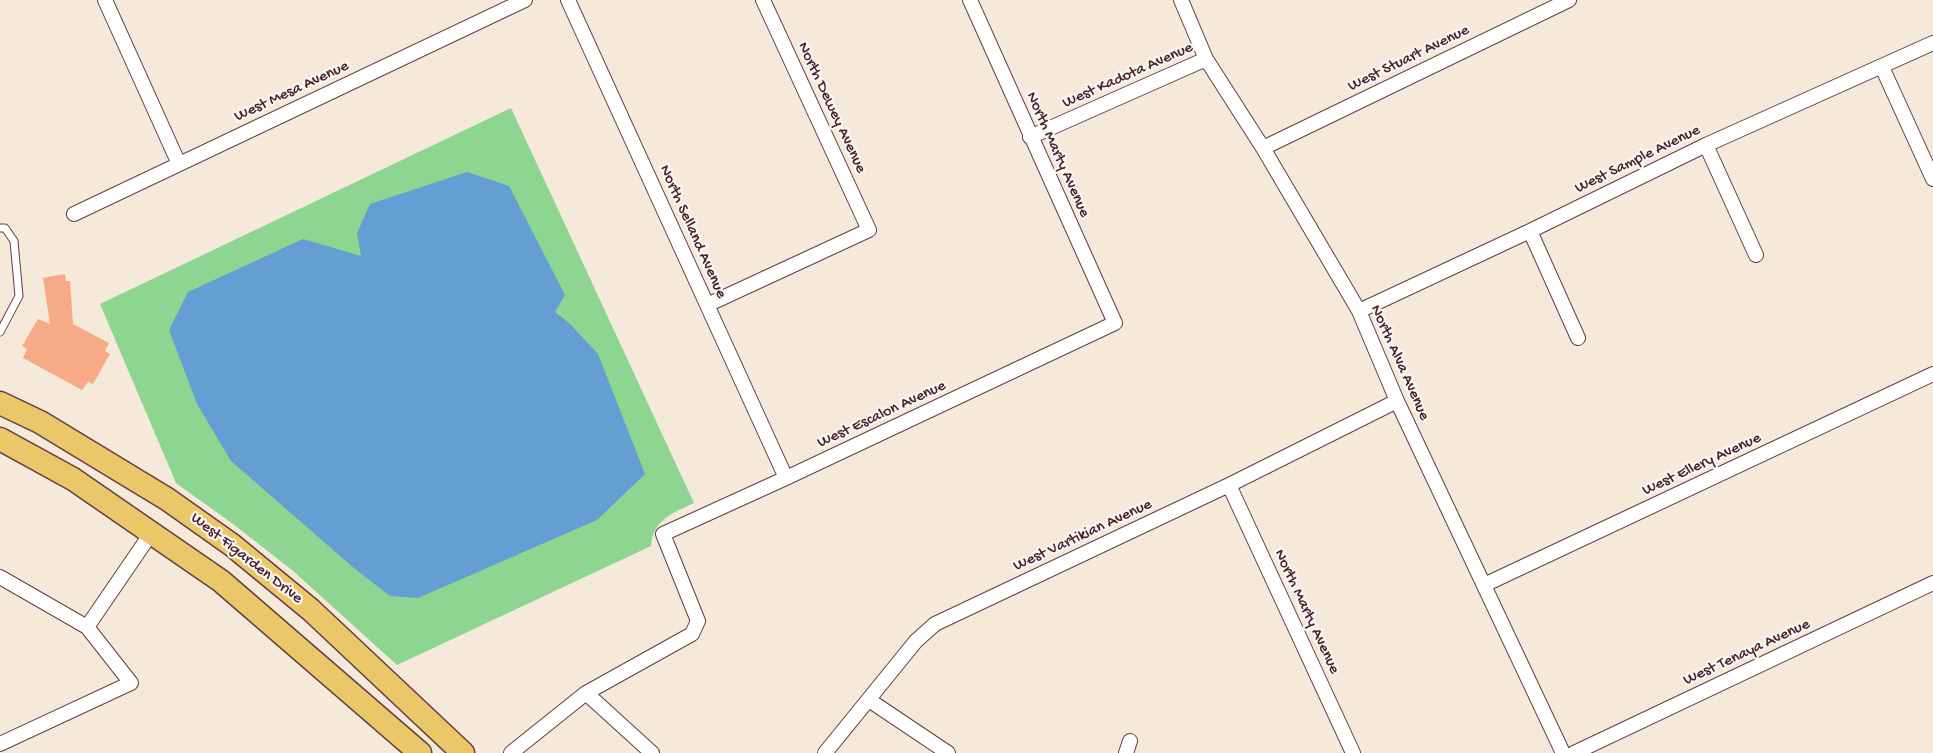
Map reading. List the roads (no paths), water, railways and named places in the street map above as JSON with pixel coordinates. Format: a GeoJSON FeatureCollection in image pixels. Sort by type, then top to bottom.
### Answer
{"type":"FeatureCollection","features":[{"type":"Feature","properties":{"kind":"main road","name":"West Figarden Drive"},"geometry":{"type":"LineString","coordinates":[[0,403],[40,422],[166,499],[232,545],[311,610],[463,753]]}},
{"type":"Feature","properties":{"kind":"main road","name":"West Figarden Drive"},"geometry":{"type":"LineString","coordinates":[[0,439],[73,479],[221,581],[420,752]]}},
{"type":"Feature","properties":{"kind":"street"},"geometry":{"type":"LineString","coordinates":[[105,0],[179,164]]}},
{"type":"Feature","properties":{"kind":"street","name":"West Mesa Avenue"},"geometry":{"type":"LineString","coordinates":[[74,214],[525,0]]}},
{"type":"Feature","properties":{"kind":"street","name":"North Selland Avenue"},"geometry":{"type":"LineString","coordinates":[[568,0],[786,478]]}},
{"type":"Feature","properties":{"kind":"street","name":"North Dewey Avenue"},"geometry":{"type":"LineString","coordinates":[[707,306],[869,230],[763,0]]}},
{"type":"Feature","properties":{"kind":"street","name":"North Marty Avenue"},"geometry":{"type":"LineString","coordinates":[[970,0],[1115,323]]}},
{"type":"Feature","properties":{"kind":"street","name":"North Alva Avenue"},"geometry":{"type":"LineString","coordinates":[[1181,0],[1206,59],[1263,148],[1359,311],[1397,401],[1563,753]]}},
{"type":"Feature","properties":{"kind":"street","name":"West Stuart Avenue"},"geometry":{"type":"LineString","coordinates":[[1263,148],[1569,0]]}},
{"type":"Feature","properties":{"kind":"street","name":"West Sample Avenue"},"geometry":{"type":"LineString","coordinates":[[1359,311],[1706,145],[1933,43]]}},
{"type":"Feature","properties":{"kind":"street","name":"West Kadota Avenue"},"geometry":{"type":"LineString","coordinates":[[1030,137],[1206,59]]}},
{"type":"Feature","properties":{"kind":"street"},"geometry":{"type":"LineString","coordinates":[[1882,67],[1933,179]]}},
{"type":"Feature","properties":{"kind":"street"},"geometry":{"type":"LineString","coordinates":[[1706,145],[1756,255]]}},
{"type":"Feature","properties":{"kind":"street"},"geometry":{"type":"LineString","coordinates":[[1530,231],[1578,338]]}},
{"type":"Feature","properties":{"kind":"street","name":"West Escalon Avenue"},"geometry":{"type":"LineString","coordinates":[[585,693],[692,634],[698,621],[663,534],[1115,323]]}},
{"type":"Feature","properties":{"kind":"street","name":"West Ellery Avenue"},"geometry":{"type":"LineString","coordinates":[[1484,585],[1933,374]]}},
{"type":"Feature","properties":{"kind":"street","name":"West Vartikian Avenue"},"geometry":{"type":"LineString","coordinates":[[825,753],[916,641],[935,624],[1229,485],[1397,401]]}},
{"type":"Feature","properties":{"kind":"street","name":"North Marty Avenue"},"geometry":{"type":"LineString","coordinates":[[1229,485],[1353,753]]}},
{"type":"Feature","properties":{"kind":"street"},"geometry":{"type":"LineString","coordinates":[[87,627],[152,532]]}},
{"type":"Feature","properties":{"kind":"street"},"geometry":{"type":"LineString","coordinates":[[0,577],[87,627],[131,683],[0,744]]}},
{"type":"Feature","properties":{"kind":"street","name":"West Tenaya Avenue"},"geometry":{"type":"LineString","coordinates":[[1574,753],[1933,583]]}},
{"type":"Feature","properties":{"kind":"street"},"geometry":{"type":"LineString","coordinates":[[511,753],[585,693],[652,753]]}},
{"type":"Feature","properties":{"kind":"street"},"geometry":{"type":"LineString","coordinates":[[869,700],[948,753]]}},
{"type":"Feature","properties":{"kind":"lane"},"geometry":{"type":"LineString","coordinates":[[0,228],[4,228],[14,242],[19,296],[0,332]]}},
{"type":"Feature","properties":{"kind":"water"},"geometry":{"type":"Polygon","coordinates":[[[467,172],[509,186],[565,295],[555,312],[570,324],[598,354],[645,474],[597,520],[418,598],[390,596],[355,569],[231,461],[197,404],[169,330],[188,292],[303,239],[361,256],[357,233],[370,204],[467,172]]]}}]}
